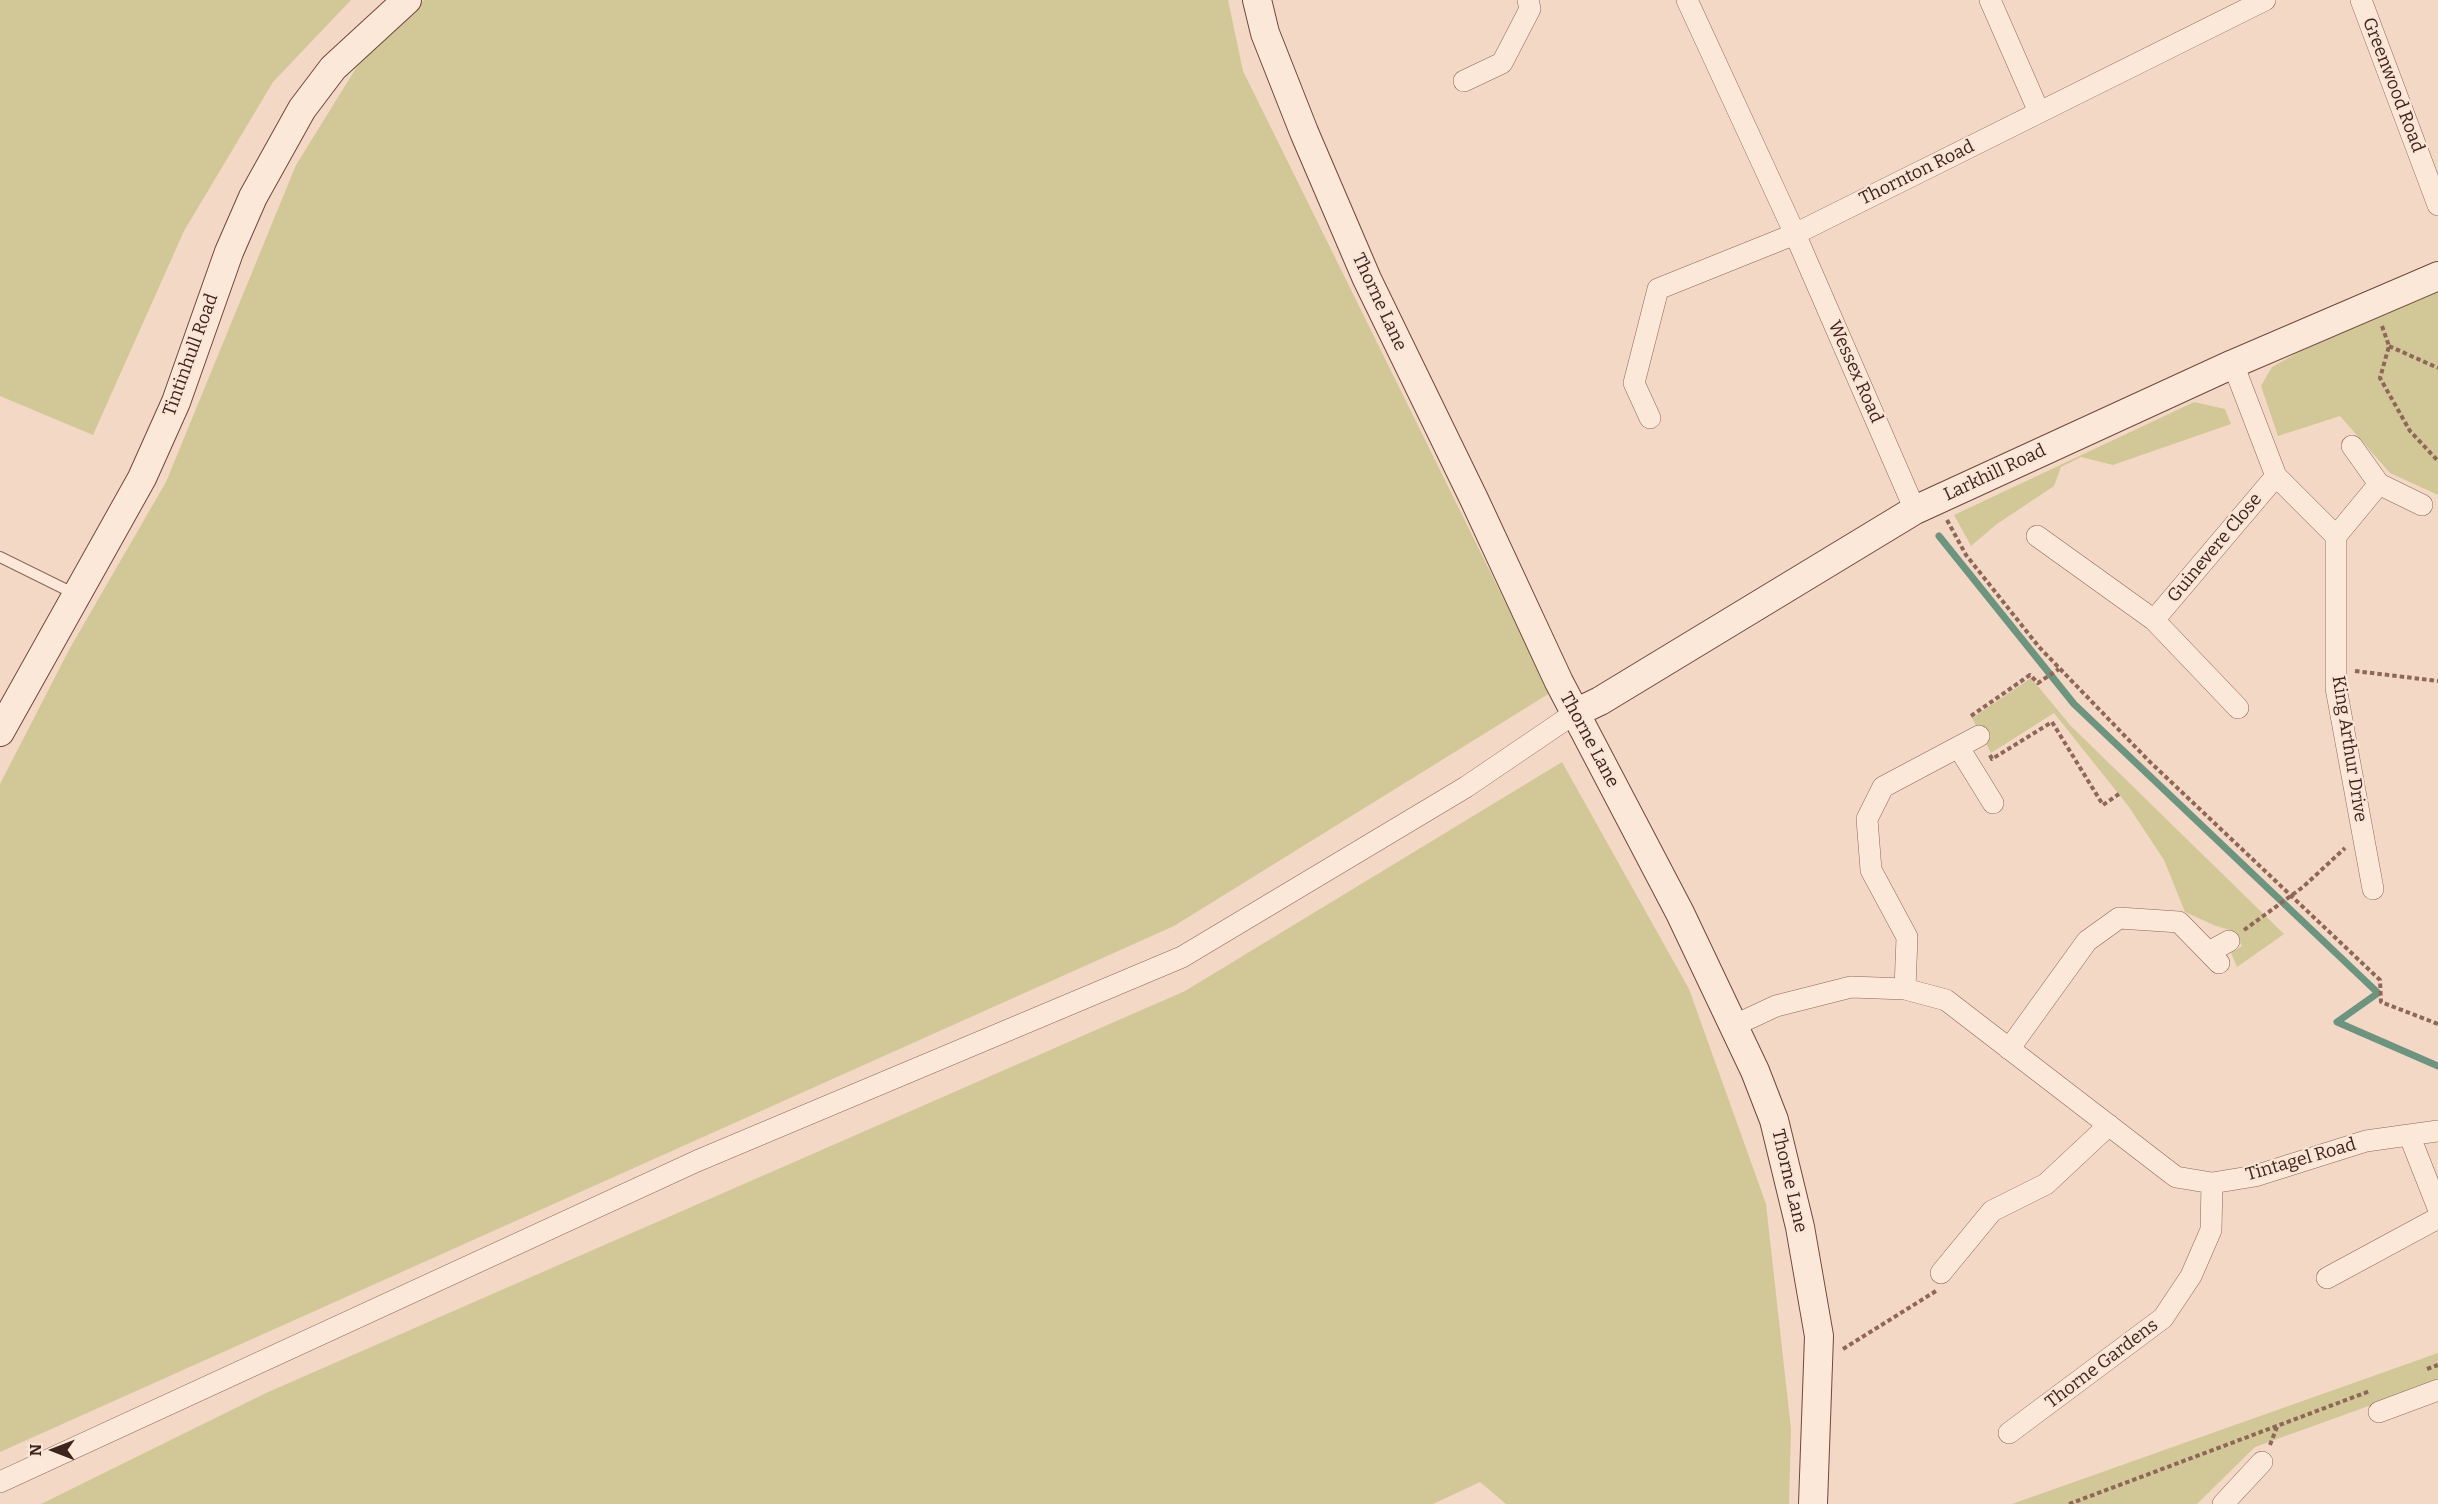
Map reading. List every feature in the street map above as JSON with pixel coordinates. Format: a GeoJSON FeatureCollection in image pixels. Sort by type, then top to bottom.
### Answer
{"type":"FeatureCollection","features":[{"type":"Feature","properties":{"kind":"street","name":"Tintinhull Road"},"geometry":{"type":"LineString","coordinates":[[0,732],[142,478],[176,402],[229,252],[253,197],[302,109],[333,68],[407,0]]}},
{"type":"Feature","properties":{"kind":"street","name":"Thorne Lane"},"geometry":{"type":"LineString","coordinates":[[1257,0],[1265,33],[1304,132],[1367,279],[1575,713],[1676,904],[1755,1071],[1774,1120],[1789,1176],[1813,1290],[1820,1336],[1813,1504]]}},
{"type":"Feature","properties":{"kind":"street"},"geometry":{"type":"LineString","coordinates":[[1464,81],[1502,63],[1530,9],[1527,0]]}},
{"type":"Feature","properties":{"kind":"street","name":"Wessex Road"},"geometry":{"type":"LineString","coordinates":[[1687,0],[1795,234],[1926,505]]}},
{"type":"Feature","properties":{"kind":"street"},"geometry":{"type":"LineString","coordinates":[[1990,0],[2039,112]]}},
{"type":"Feature","properties":{"kind":"street","name":"Thornton Road"},"geometry":{"type":"LineString","coordinates":[[1795,234],[2265,0]]}},
{"type":"Feature","properties":{"kind":"street","name":"Greenwood Road"},"geometry":{"type":"LineString","coordinates":[[2361,0],[2438,205]]}},
{"type":"Feature","properties":{"kind":"street"},"geometry":{"type":"LineString","coordinates":[[1650,418],[1634,383],[1658,289],[1795,234]]}},
{"type":"Feature","properties":{"kind":"street","name":"Larkhill Road"},"geometry":{"type":"LineString","coordinates":[[1575,713],[1600,701],[1926,505],[2233,364],[2438,276]]}},
{"type":"Feature","properties":{"kind":"street"},"geometry":{"type":"LineString","coordinates":[[2233,364],[2276,476],[2336,536],[2379,484]]}},
{"type":"Feature","properties":{"kind":"street"},"geometry":{"type":"LineString","coordinates":[[2352,446],[2379,484],[2422,505]]}},
{"type":"Feature","properties":{"kind":"street","name":"Guinevere Close"},"geometry":{"type":"LineString","coordinates":[[2154,620],[2276,476]]}},
{"type":"Feature","properties":{"kind":"street","name":"Guinevere Close"},"geometry":{"type":"LineString","coordinates":[[2037,536],[2154,620],[2238,708]]}},
{"type":"Feature","properties":{"kind":"street","name":"King Arthur Drive"},"geometry":{"type":"LineString","coordinates":[[2336,536],[2336,688],[2373,889]]}},
{"type":"Feature","properties":{"kind":"street"},"geometry":{"type":"LineString","coordinates":[[0,1482],[697,1161],[1182,957],[1466,787],[1575,713]]}},
{"type":"Feature","properties":{"kind":"street"},"geometry":{"type":"LineString","coordinates":[[1905,989],[1907,938],[1871,870],[1867,819],[1883,787],[1979,736]]}},
{"type":"Feature","properties":{"kind":"street"},"geometry":{"type":"LineString","coordinates":[[1959,748],[1993,803]]}},
{"type":"Feature","properties":{"kind":"street"},"geometry":{"type":"LineString","coordinates":[[2009,1049],[2087,941],[2119,918],[2180,922],[2214,958],[2229,941]]}},
{"type":"Feature","properties":{"kind":"street","name":"Tintagel Road"},"geometry":{"type":"LineString","coordinates":[[1733,1026],[1776,1006],[1851,987],[1905,989],[1946,1000],[2176,1177],[2212,1183],[2255,1176],[2366,1141],[2410,1137],[2438,1131]]}},
{"type":"Feature","properties":{"kind":"street"},"geometry":{"type":"LineString","coordinates":[[1941,1273],[1992,1210],[2046,1184],[2109,1125]]}},
{"type":"Feature","properties":{"kind":"street"},"geometry":{"type":"LineString","coordinates":[[2410,1137],[2438,1208]]}},
{"type":"Feature","properties":{"kind":"street","name":"Thorne Gardens"},"geometry":{"type":"LineString","coordinates":[[2009,1433],[2163,1318],[2191,1276],[2211,1230],[2212,1183]]}},
{"type":"Feature","properties":{"kind":"street"},"geometry":{"type":"LineString","coordinates":[[2327,1278],[2438,1218]]}},
{"type":"Feature","properties":{"kind":"street"},"geometry":{"type":"LineString","coordinates":[[2379,1412],[2437,1396]]}},
{"type":"Feature","properties":{"kind":"street"},"geometry":{"type":"LineString","coordinates":[[2223,1504],[2262,1462]]}},
{"type":"Feature","properties":{"kind":"lane"},"geometry":{"type":"LineString","coordinates":[[0,557],[78,596]]}},
{"type":"Feature","properties":{"kind":"path"},"geometry":{"type":"LineString","coordinates":[[2380,320],[2389,346],[2380,378],[2410,431],[2438,461]]}},
{"type":"Feature","properties":{"kind":"path"},"geometry":{"type":"LineString","coordinates":[[2389,346],[2438,368]]}},
{"type":"Feature","properties":{"kind":"path"},"geometry":{"type":"LineString","coordinates":[[1926,505],[2039,647],[2149,761],[2289,897],[2380,980],[2381,1002],[2438,1024]]}},
{"type":"Feature","properties":{"kind":"path"},"geometry":{"type":"LineString","coordinates":[[1979,736],[1968,718],[2030,675],[2038,683],[2060,668]]}},
{"type":"Feature","properties":{"kind":"path"},"geometry":{"type":"LineString","coordinates":[[2336,669],[2438,681]]}},
{"type":"Feature","properties":{"kind":"path"},"geometry":{"type":"LineString","coordinates":[[1992,759],[2052,722],[2103,805],[2119,794]]}},
{"type":"Feature","properties":{"kind":"path"},"geometry":{"type":"LineString","coordinates":[[2229,941],[2289,897],[2363,831]]}},
{"type":"Feature","properties":{"kind":"path"},"geometry":{"type":"LineString","coordinates":[[1819,1363],[1912,1308],[1937,1290],[1941,1273]]}},
{"type":"Feature","properties":{"kind":"path"},"geometry":{"type":"LineString","coordinates":[[2416,1374],[2438,1365]]}},
{"type":"Feature","properties":{"kind":"path"},"geometry":{"type":"LineString","coordinates":[[2069,1504],[2374,1390]]}},
{"type":"Feature","properties":{"kind":"shaded area"},"geometry":{"type":"Polygon","coordinates":[[[0,0],[351,0],[273,82],[184,231],[93,435],[0,396],[0,0]]]}},
{"type":"Feature","properties":{"kind":"shaded area"},"geometry":{"type":"Polygon","coordinates":[[[424,0],[1228,0],[1243,71],[1550,693],[1174,926],[0,1452],[0,784],[70,648],[166,482],[296,165],[366,52],[424,0]]]}},
{"type":"Feature","properties":{"kind":"shaded area"},"geometry":{"type":"Polygon","coordinates":[[[2438,290],[2438,495],[2390,473],[2340,416],[2278,436],[2261,386],[2272,367],[2297,353],[2438,290]]]}},
{"type":"Feature","properties":{"kind":"shaded area"},"geometry":{"type":"Polygon","coordinates":[[[2194,402],[2225,409],[2231,424],[2113,465],[2081,457],[2061,467],[2054,486],[1997,524],[1971,546],[1954,515],[2194,402]]]}},
{"type":"Feature","properties":{"kind":"shaded area"},"geometry":{"type":"Polygon","coordinates":[[[2031,678],[2071,726],[2284,934],[2237,967],[2231,953],[2242,946],[2233,931],[2185,912],[2164,860],[2129,807],[2054,713],[1991,753],[1972,718],[2031,678]]]}},
{"type":"Feature","properties":{"kind":"shaded area"},"geometry":{"type":"Polygon","coordinates":[[[1562,762],[1689,989],[1766,1204],[1791,1429],[1789,1504],[1506,1504],[1480,1482],[1433,1504],[41,1504],[266,1393],[1185,991],[1562,762]]]}},
{"type":"Feature","properties":{"kind":"shaded area"},"geometry":{"type":"Polygon","coordinates":[[[2438,1353],[2438,1381],[2255,1447],[2197,1504],[2012,1504],[2438,1353]]]}},
{"type":"Feature","properties":{"kind":"waterway"},"geometry":{"type":"LineString","coordinates":[[1939,536],[2074,704],[2378,993],[2337,1022],[2438,1066]]}}]}
